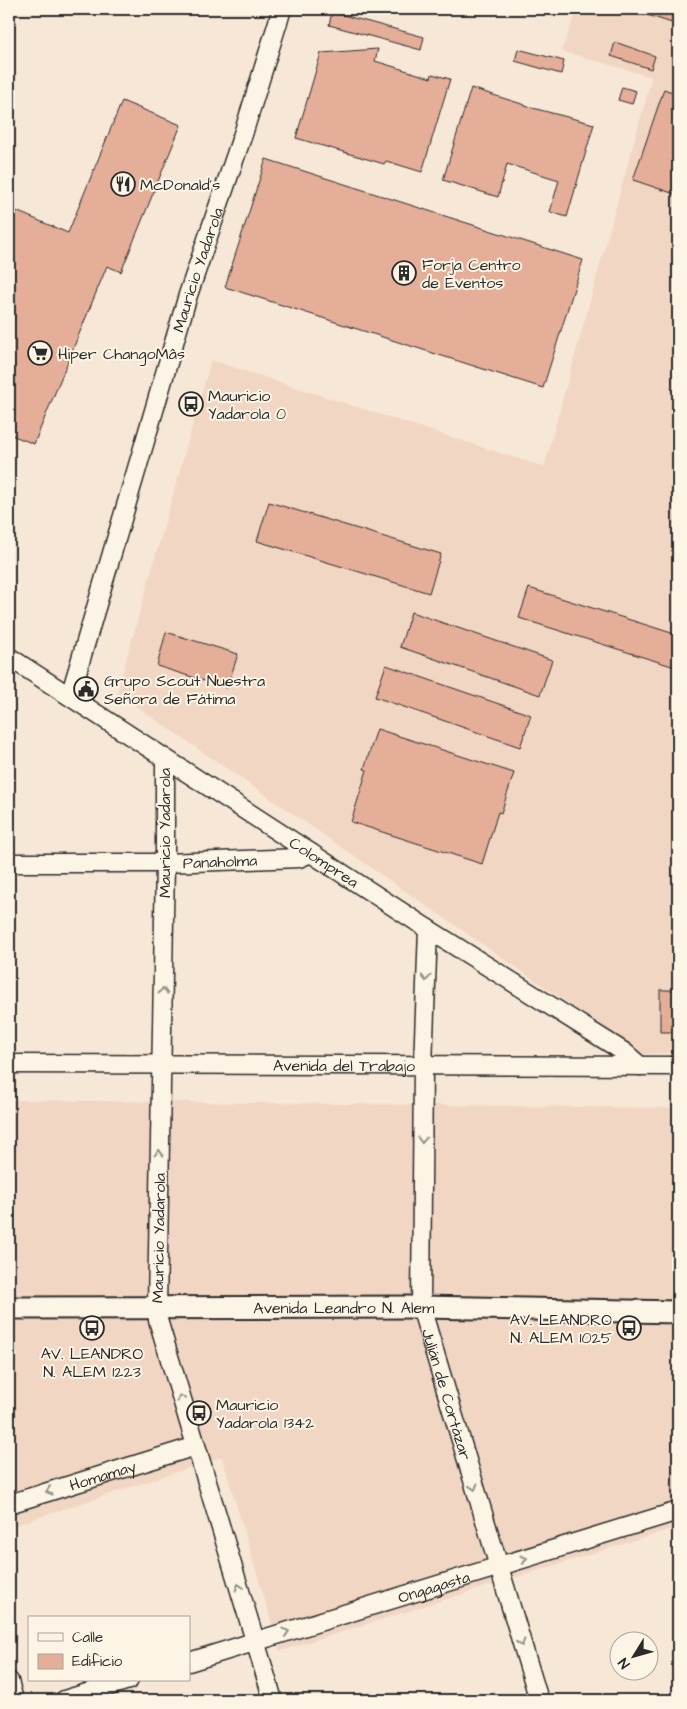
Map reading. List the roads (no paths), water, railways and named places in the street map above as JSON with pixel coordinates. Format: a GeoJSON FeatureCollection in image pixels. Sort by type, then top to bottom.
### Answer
{"type":"FeatureCollection","features":[{"type":"Feature","properties":{"kind":"main road","name":"Avenida Leandro N. Alem"},"geometry":{"type":"LineString","coordinates":[[9,1308],[420,1307],[678,1312]]}},
{"type":"Feature","properties":{"kind":"street","name":"Mauricio Yadarola"},"geometry":{"type":"LineString","coordinates":[[70,696],[188,296],[244,131],[279,11]]}},
{"type":"Feature","properties":{"kind":"street","name":"Colomprea"},"geometry":{"type":"LineString","coordinates":[[9,657],[428,929],[624,1052],[640,1066]]}},
{"type":"Feature","properties":{"kind":"street","name":"Mauricio Yadarola"},"geometry":{"type":"LineString","coordinates":[[165,759],[165,863],[156,1307],[158,1320],[273,1700]]}},
{"type":"Feature","properties":{"kind":"street","name":"Panaholma"},"geometry":{"type":"LineString","coordinates":[[9,863],[165,863],[299,858],[312,853]]}},
{"type":"Feature","properties":{"kind":"street","name":"Julián de Cortázar"},"geometry":{"type":"LineString","coordinates":[[428,929],[423,1066],[420,1307],[539,1700]]}},
{"type":"Feature","properties":{"kind":"street","name":"Avenida del Trabajo"},"geometry":{"type":"LineString","coordinates":[[9,1064],[678,1066]]}},
{"type":"Feature","properties":{"kind":"street","name":"Homamay"},"geometry":{"type":"LineString","coordinates":[[9,1504],[196,1446]]}},
{"type":"Feature","properties":{"kind":"street","name":"Ongagasta"},"geometry":{"type":"LineString","coordinates":[[190,1662],[678,1511]]}},
{"type":"Feature","properties":{"kind":"street"},"geometry":{"type":"LineString","coordinates":[[9,1681],[14,1700]]}},
{"type":"Feature","properties":{"kind":"street"},"geometry":{"type":"LineString","coordinates":[[64,1700],[122,1682]]}},
{"type":"Feature","properties":{"kind":"place","name":"McDonald's"},"geometry":{"type":"Point","coordinates":[123,184]}},
{"type":"Feature","properties":{"kind":"place","name":"Forja Centro de Eventos"},"geometry":{"type":"Point","coordinates":[404,273]}},
{"type":"Feature","properties":{"kind":"place","name":"Hiper ChangoMâs"},"geometry":{"type":"Point","coordinates":[40,353]}},
{"type":"Feature","properties":{"kind":"place","name":"Mauricio Yadarola 0"},"geometry":{"type":"Point","coordinates":[191,404]}},
{"type":"Feature","properties":{"kind":"place","name":"Grupo Scout Nuestra Señora de Fátima"},"geometry":{"type":"Point","coordinates":[86,689]}},
{"type":"Feature","properties":{"kind":"place","name":"AV. LEANDRO N. ALEM 1223"},"geometry":{"type":"Point","coordinates":[92,1328]}},
{"type":"Feature","properties":{"kind":"place","name":"AV. LEANDRO N. ALEM 1025"},"geometry":{"type":"Point","coordinates":[629,1328]}},
{"type":"Feature","properties":{"kind":"place","name":"Mauricio Yadarola 1342"},"geometry":{"type":"Point","coordinates":[199,1413]}}]}
